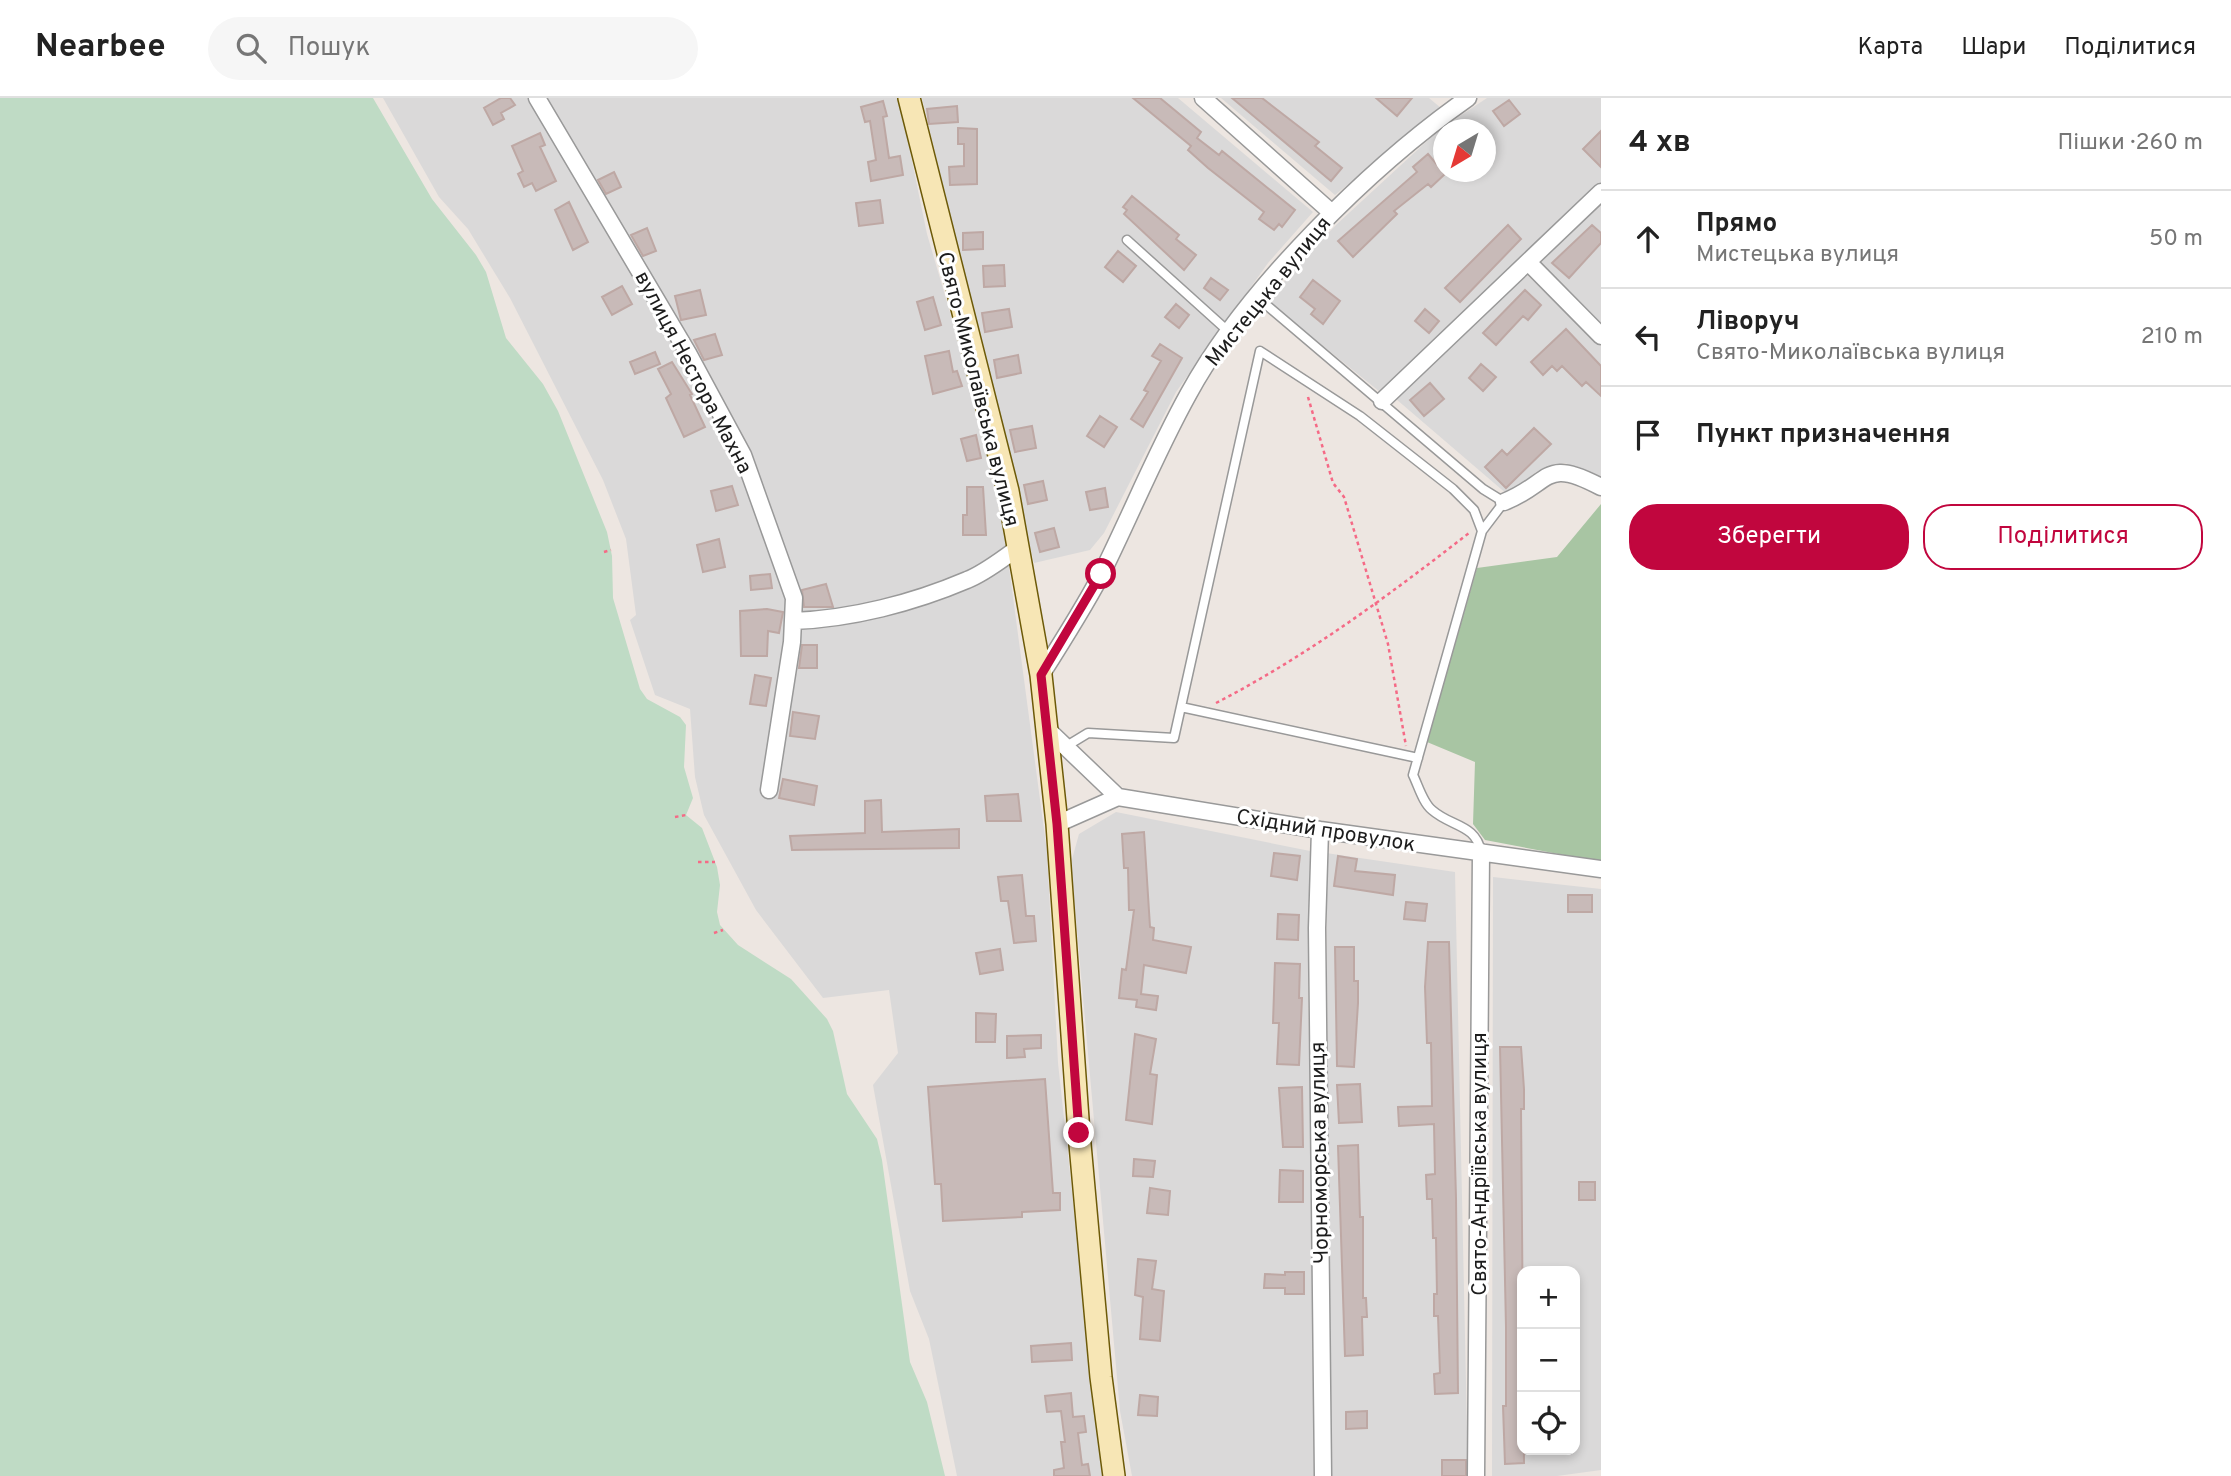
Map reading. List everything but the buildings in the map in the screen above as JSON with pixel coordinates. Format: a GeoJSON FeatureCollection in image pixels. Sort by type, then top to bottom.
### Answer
{"type":"FeatureCollection","features":[{"type":"Feature","properties":{"kind":"street","name":"вулиця Нестора Махна"},"geometry":{"type":"LineString","coordinates":[[537,98],[688,353],[743,455],[794,598],[792,642],[769,790]]}},
{"type":"Feature","properties":{"kind":"street","name":"Свято-Миколаївська вулиця"},"geometry":{"type":"LineString","coordinates":[[909,98],[957,300],[986,400],[1018,548],[1041,675],[1057,824],[1079,1133],[1101,1377],[1114,1476]]}},
{"type":"Feature","properties":{"kind":"street"},"geometry":{"type":"LineString","coordinates":[[1203,98],[1332,213]]}},
{"type":"Feature","properties":{"kind":"street","name":"Мистецька вулиця"},"geometry":{"type":"LineString","coordinates":[[1041,675],[1101,574],[1189,392],[1229,332],[1332,213],[1457,101]]}},
{"type":"Feature","properties":{"kind":"street"},"geometry":{"type":"LineString","coordinates":[[1382,401],[1601,192]]}},
{"type":"Feature","properties":{"kind":"street"},"geometry":{"type":"LineString","coordinates":[[1529,263],[1601,336]]}},
{"type":"Feature","properties":{"kind":"street"},"geometry":{"type":"LineString","coordinates":[[1504,502],[1522,495],[1539,479],[1555,473],[1575,473],[1601,487]]}},
{"type":"Feature","properties":{"kind":"street"},"geometry":{"type":"LineString","coordinates":[[793,621],[831,620],[891,605],[970,579],[1018,548]]}},
{"type":"Feature","properties":{"kind":"street"},"geometry":{"type":"LineString","coordinates":[[1047,729],[1118,797],[1057,824]]}},
{"type":"Feature","properties":{"kind":"street","name":"Східний провулок"},"geometry":{"type":"LineString","coordinates":[[1118,797],[1320,830],[1601,869]]}},
{"type":"Feature","properties":{"kind":"street","name":"Чорноморська вулиця"},"geometry":{"type":"LineString","coordinates":[[1320,830],[1317,942],[1323,1476]]}},
{"type":"Feature","properties":{"kind":"street","name":"Свято-Андріївська вулиця"},"geometry":{"type":"LineString","coordinates":[[1476,1476],[1481,852]]}},
{"type":"Feature","properties":{"kind":"lane"},"geometry":{"type":"LineString","coordinates":[[1127,240],[1229,332]]}},
{"type":"Feature","properties":{"kind":"lane"},"geometry":{"type":"LineString","coordinates":[[1257,297],[1483,489],[1504,502],[1481,528],[1413,775],[1429,809],[1466,826],[1479,841],[1481,852]]}},
{"type":"Feature","properties":{"kind":"lane"},"geometry":{"type":"LineString","coordinates":[[1065,747],[1088,733],[1174,738],[1259,351],[1360,416],[1453,489],[1474,510],[1481,528]]}},
{"type":"Feature","properties":{"kind":"lane"},"geometry":{"type":"LineString","coordinates":[[1181,707],[1418,758]]}},
{"type":"Feature","properties":{"kind":"path"},"geometry":{"type":"LineString","coordinates":[[1303,379],[1333,483],[1344,498],[1388,644],[1408,756]]}},
{"type":"Feature","properties":{"kind":"path"},"geometry":{"type":"LineString","coordinates":[[1201,711],[1255,683],[1375,606],[1481,528]]}},
{"type":"Feature","properties":{"kind":"path"},"geometry":{"type":"LineString","coordinates":[[604,552],[611,550]]}},
{"type":"Feature","properties":{"kind":"path"},"geometry":{"type":"LineString","coordinates":[[675,817],[686,815]]}},
{"type":"Feature","properties":{"kind":"path"},"geometry":{"type":"LineString","coordinates":[[698,862],[715,862]]}},
{"type":"Feature","properties":{"kind":"path"},"geometry":{"type":"LineString","coordinates":[[714,933],[723,930]]}},
{"type":"Feature","properties":{"kind":"shaded area"},"geometry":{"type":"Polygon","coordinates":[[[383,98],[899,98],[927,234],[975,398],[1005,537],[1047,852],[1058,1063],[1103,1476],[957,1476],[929,1339],[910,1291],[873,1085],[898,1053],[889,990],[823,998],[756,910],[704,815],[695,777],[690,709],[655,695],[630,620],[636,615],[626,539],[603,480],[510,298],[468,229],[439,197],[383,98]]]}},
{"type":"Feature","properties":{"kind":"shaded area"},"geometry":{"type":"Polygon","coordinates":[[[922,98],[1178,98],[1313,212],[1268,263],[1176,392],[1104,533],[1090,550],[1034,563],[922,98]]]}},
{"type":"Feature","properties":{"kind":"shaded area"},"geometry":{"type":"Polygon","coordinates":[[[1221,98],[1429,98],[1441,108],[1335,195],[1221,98]]]}},
{"type":"Feature","properties":{"kind":"shaded area"},"geometry":{"type":"Polygon","coordinates":[[[1487,98],[1601,98],[1601,184],[1380,392],[1270,303],[1292,270],[1337,224],[1433,136],[1433,182],[1496,182],[1496,119],[1456,119],[1487,98]]]}},
{"type":"Feature","properties":{"kind":"shaded area"},"geometry":{"type":"Polygon","coordinates":[[[1601,199],[1601,335],[1538,263],[1601,199]]]}},
{"type":"Feature","properties":{"kind":"shaded area"},"geometry":{"type":"Polygon","coordinates":[[[1527,275],[1601,346],[1601,479],[1565,463],[1536,472],[1508,495],[1396,399],[1527,275]]]}},
{"type":"Feature","properties":{"kind":"shaded area"},"geometry":{"type":"Polygon","coordinates":[[[1116,812],[1310,851],[1308,985],[1316,1476],[1132,1476],[1120,1411],[1071,863],[1079,834],[1116,812]]]}},
{"type":"Feature","properties":{"kind":"shaded area"},"geometry":{"type":"Polygon","coordinates":[[[1326,853],[1455,872],[1468,1476],[1331,1476],[1326,853]]]}},
{"type":"Feature","properties":{"kind":"shaded area"},"geometry":{"type":"Polygon","coordinates":[[[1493,877],[1601,889],[1601,1470],[1557,1476],[1492,1476],[1493,877]]]}},
{"type":"Feature","properties":{"kind":"green space"},"geometry":{"type":"Polygon","coordinates":[[[0,98],[373,98],[432,199],[476,255],[486,272],[506,338],[543,384],[558,411],[607,532],[612,556],[613,598],[640,689],[647,699],[680,717],[686,725],[684,767],[693,798],[686,815],[702,828],[717,867],[720,885],[717,912],[720,925],[738,945],[791,979],[827,1019],[833,1031],[847,1094],[877,1139],[910,1362],[927,1402],[945,1476],[0,1476],[0,98]]]}},
{"type":"Feature","properties":{"kind":"green space"},"geometry":{"type":"Polygon","coordinates":[[[1601,504],[1601,862],[1485,840],[1473,824],[1475,762],[1427,742],[1477,568],[1557,557],[1601,504]]]}},
{"type":"Feature","properties":{"kind":"route"},"geometry":{"type":"LineString","coordinates":[[1079,1133],[1057,824],[1041,675],[1101,574]]}}]}
